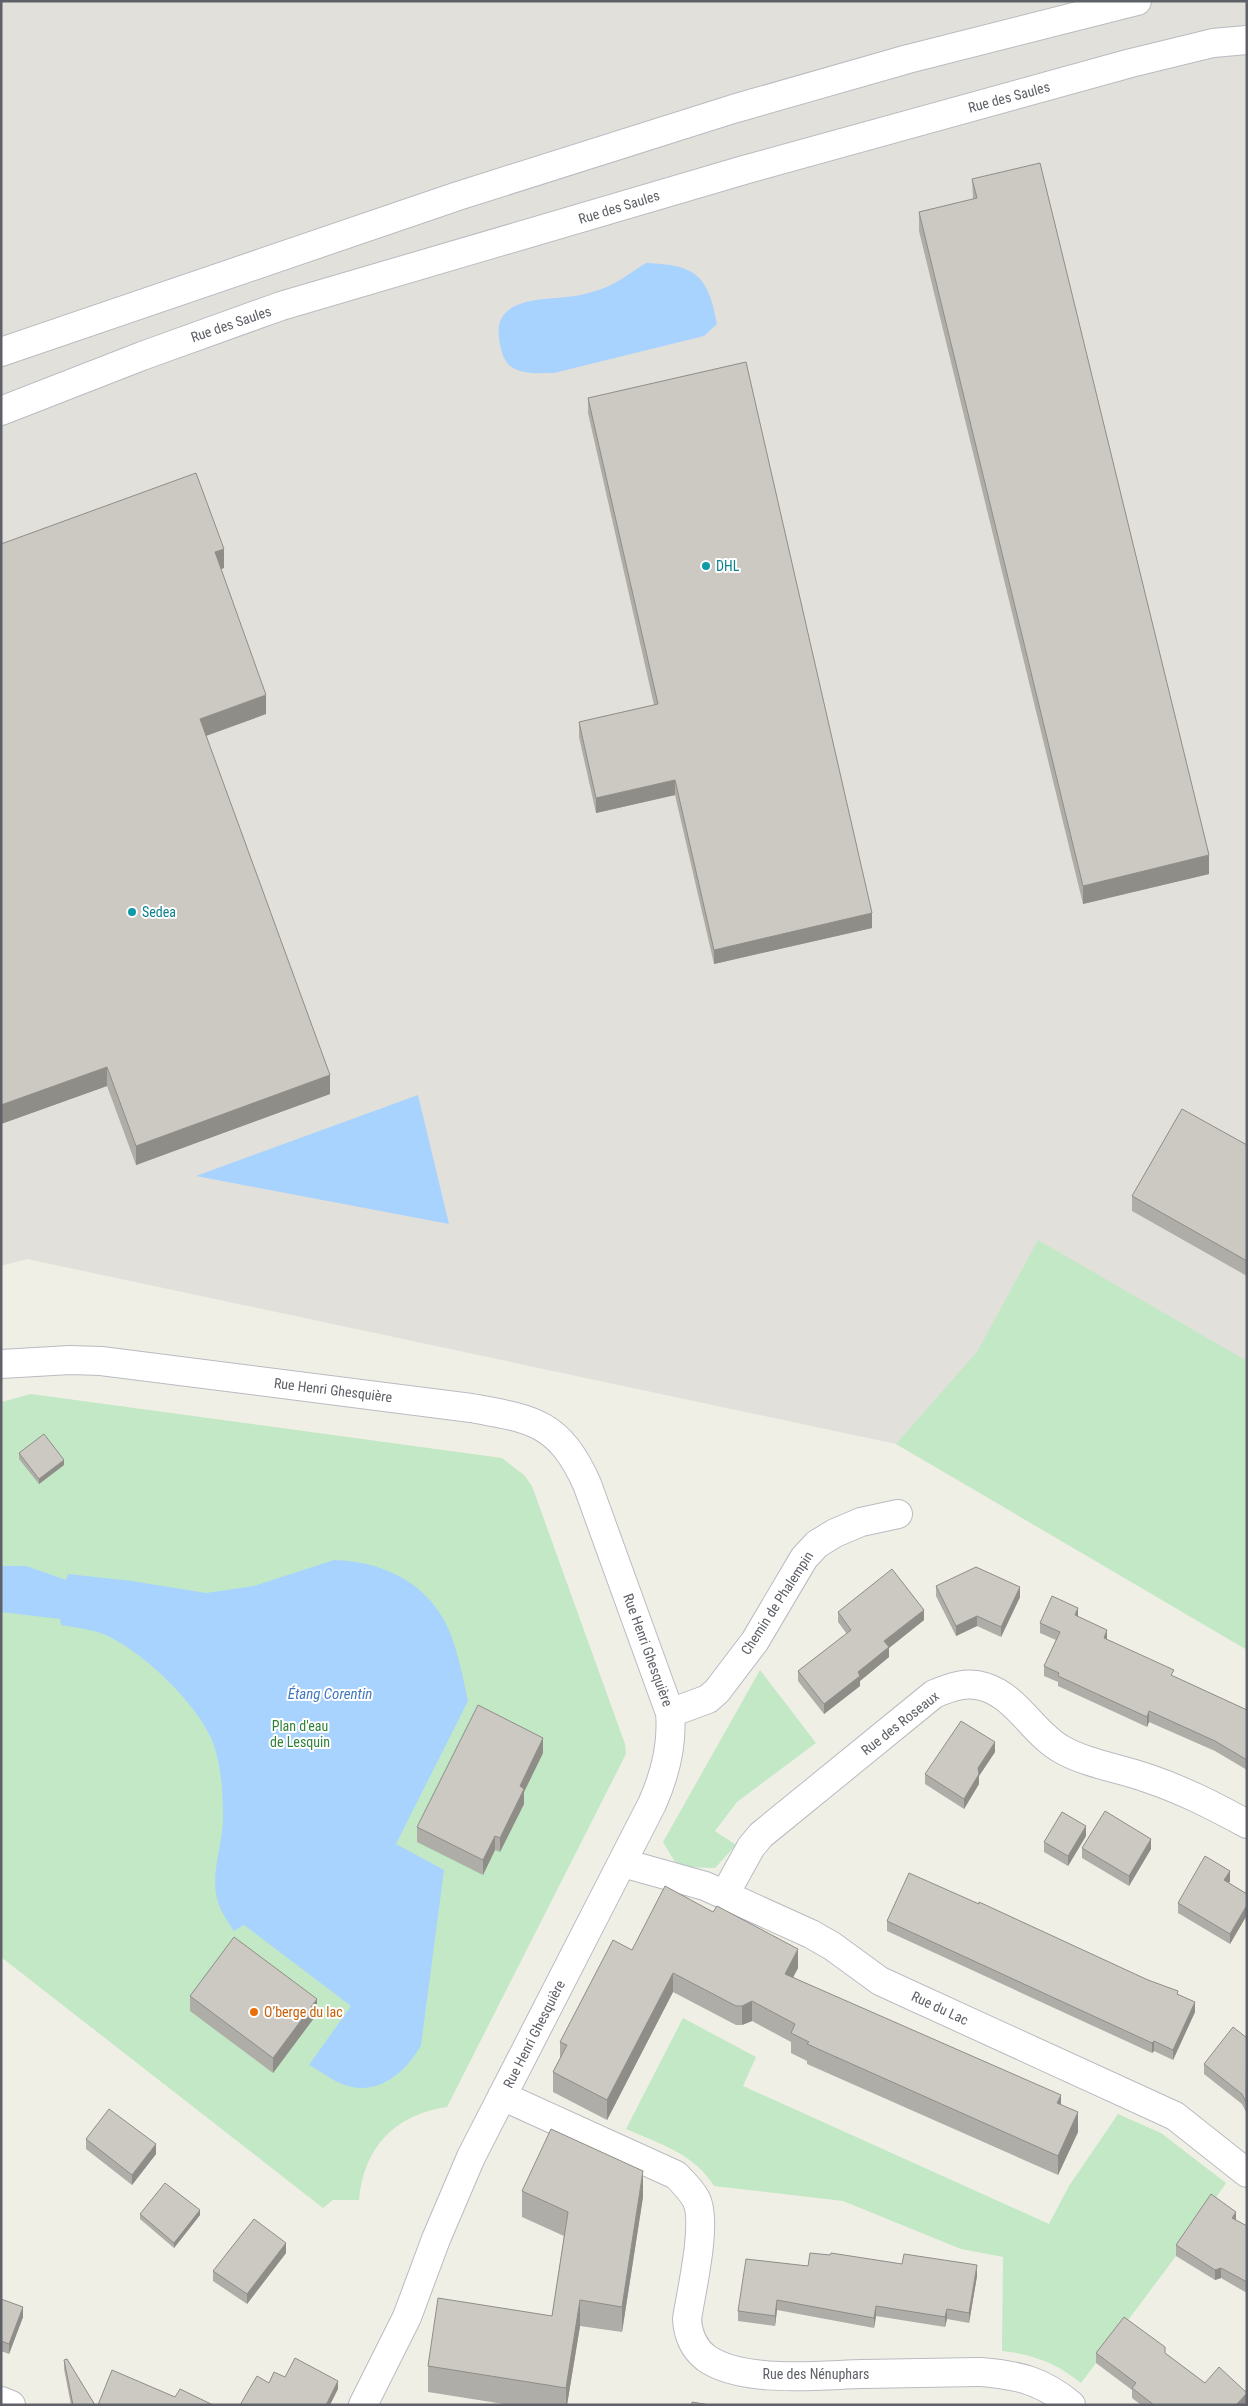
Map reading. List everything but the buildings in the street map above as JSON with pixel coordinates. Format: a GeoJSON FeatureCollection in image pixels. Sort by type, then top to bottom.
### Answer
{"type":"FeatureCollection","features":[{"type":"Feature","properties":{"kind":"street"},"geometry":{"type":"LineString","coordinates":[[1,352],[458,196],[733,109],[908,59],[1137,1]]}},
{"type":"Feature","properties":{"kind":"street","name":"Rue des Saules"},"geometry":{"type":"LineString","coordinates":[[1,410],[150,352],[281,306],[744,170],[1122,65],[1213,43],[1247,40]]}},
{"type":"Feature","properties":{"kind":"street","name":"Rue Henri Ghesquière"},"geometry":{"type":"LineString","coordinates":[[1,1364],[70,1360],[132,1364],[471,1408],[518,1416],[538,1423],[566,1446],[580,1468],[670,1713],[670,1743],[663,1779],[459,2184],[407,2317],[362,2405]]}},
{"type":"Feature","properties":{"kind":"street","name":"Chemin de Phalempin"},"geometry":{"type":"LineString","coordinates":[[670,1713],[708,1700],[717,1691],[730,1671],[755,1640],[804,1558],[817,1544],[861,1522],[898,1514]]}},
{"type":"Feature","properties":{"kind":"street","name":"Rue des Roseaux"},"geometry":{"type":"LineString","coordinates":[[725,1894],[751,1847],[761,1835],[934,1694],[954,1686],[969,1684],[985,1686],[998,1693],[1041,1734],[1059,1748],[1075,1757],[1176,1788],[1202,1799],[1247,1824]]}},
{"type":"Feature","properties":{"kind":"street","name":"Rue du Lac"},"geometry":{"type":"LineString","coordinates":[[622,1863],[725,1894],[811,1934],[832,1946],[880,1981],[1175,2116],[1247,2173]]}},
{"type":"Feature","properties":{"kind":"street","name":"Rue des Nénuphars"},"geometry":{"type":"LineString","coordinates":[[502,2096],[676,2175],[687,2186],[696,2200],[700,2214],[700,2232],[686,2319],[688,2334],[694,2347],[706,2358],[718,2365],[767,2376],[981,2372],[1002,2374],[1024,2378],[1041,2384],[1071,2405]]}},
{"type":"Feature","properties":{"kind":"street"},"geometry":{"type":"LineString","coordinates":[[1,2401],[10,2405]]}},
{"type":"Feature","properties":{"kind":"shaded area"},"geometry":{"type":"Polygon","coordinates":[[[1,1],[1247,1],[1247,1643],[896,1444],[27,1259],[1,1266],[1,1]]]}},
{"type":"Feature","properties":{"kind":"green space"},"geometry":{"type":"Polygon","coordinates":[[[1038,1240],[1247,1361],[1247,1650],[896,1444],[977,1352],[1038,1240]]]}},
{"type":"Feature","properties":{"kind":"green space","name":"Plan d'eau de Lesquin"},"geometry":{"type":"Polygon","coordinates":[[[31,1394],[502,1458],[524,1475],[532,1486],[625,1744],[626,1754],[447,2107],[412,2117],[397,2126],[385,2137],[375,2149],[367,2164],[359,2200],[333,2200],[323,2208],[1,1957],[1,1402],[31,1394]]]}},
{"type":"Feature","properties":{"kind":"green space"},"geometry":{"type":"Polygon","coordinates":[[[760,1670],[816,1743],[737,1802],[715,1831],[736,1845],[715,1868],[678,1867],[663,1842],[760,1670]]]}},
{"type":"Feature","properties":{"kind":"green space"},"geometry":{"type":"Polygon","coordinates":[[[683,2018],[756,2057],[743,2086],[1049,2224],[1069,2186],[1118,2114],[1161,2133],[1226,2183],[1176,2256],[1081,2383],[1063,2370],[1044,2361],[1024,2354],[1002,2351],[1003,2257],[961,2249],[843,2201],[714,2186],[697,2166],[686,2158],[663,2145],[626,2129],[683,2018]]]}},
{"type":"Feature","properties":{"kind":"water"},"geometry":{"type":"Polygon","coordinates":[[[646,263],[676,266],[688,270],[696,276],[704,283],[709,294],[717,324],[704,336],[554,373],[526,372],[510,366],[504,357],[500,345],[499,325],[503,315],[511,308],[532,301],[576,296],[597,291],[617,282],[646,263]]]}},
{"type":"Feature","properties":{"kind":"water"},"geometry":{"type":"Polygon","coordinates":[[[418,1095],[449,1224],[196,1176],[418,1095]]]}},
{"type":"Feature","properties":{"kind":"water","name":"Étang Corentin"},"geometry":{"type":"Polygon","coordinates":[[[334,1560],[351,1561],[383,1569],[398,1575],[424,1594],[435,1606],[449,1629],[459,1659],[468,1701],[396,1844],[444,1870],[421,2045],[407,2065],[398,2073],[389,2080],[367,2088],[342,2084],[309,2065],[351,2006],[244,1925],[234,1931],[220,1908],[215,1882],[223,1826],[221,1777],[218,1758],[212,1740],[193,1709],[164,1677],[130,1649],[114,1639],[98,1632],[61,1625],[60,1619],[1,1612],[1,1566],[26,1566],[66,1580],[68,1574],[132,1581],[206,1593],[254,1586],[334,1560]]]}},
{"type":"Feature","properties":{"kind":"place","name":"DHL"},"geometry":{"type":"Point","coordinates":[706,566]}},
{"type":"Feature","properties":{"kind":"place","name":"Sedea"},"geometry":{"type":"Point","coordinates":[132,912]}},
{"type":"Feature","properties":{"kind":"place","name":"O’berge du lac"},"geometry":{"type":"Point","coordinates":[254,2012]}}]}
